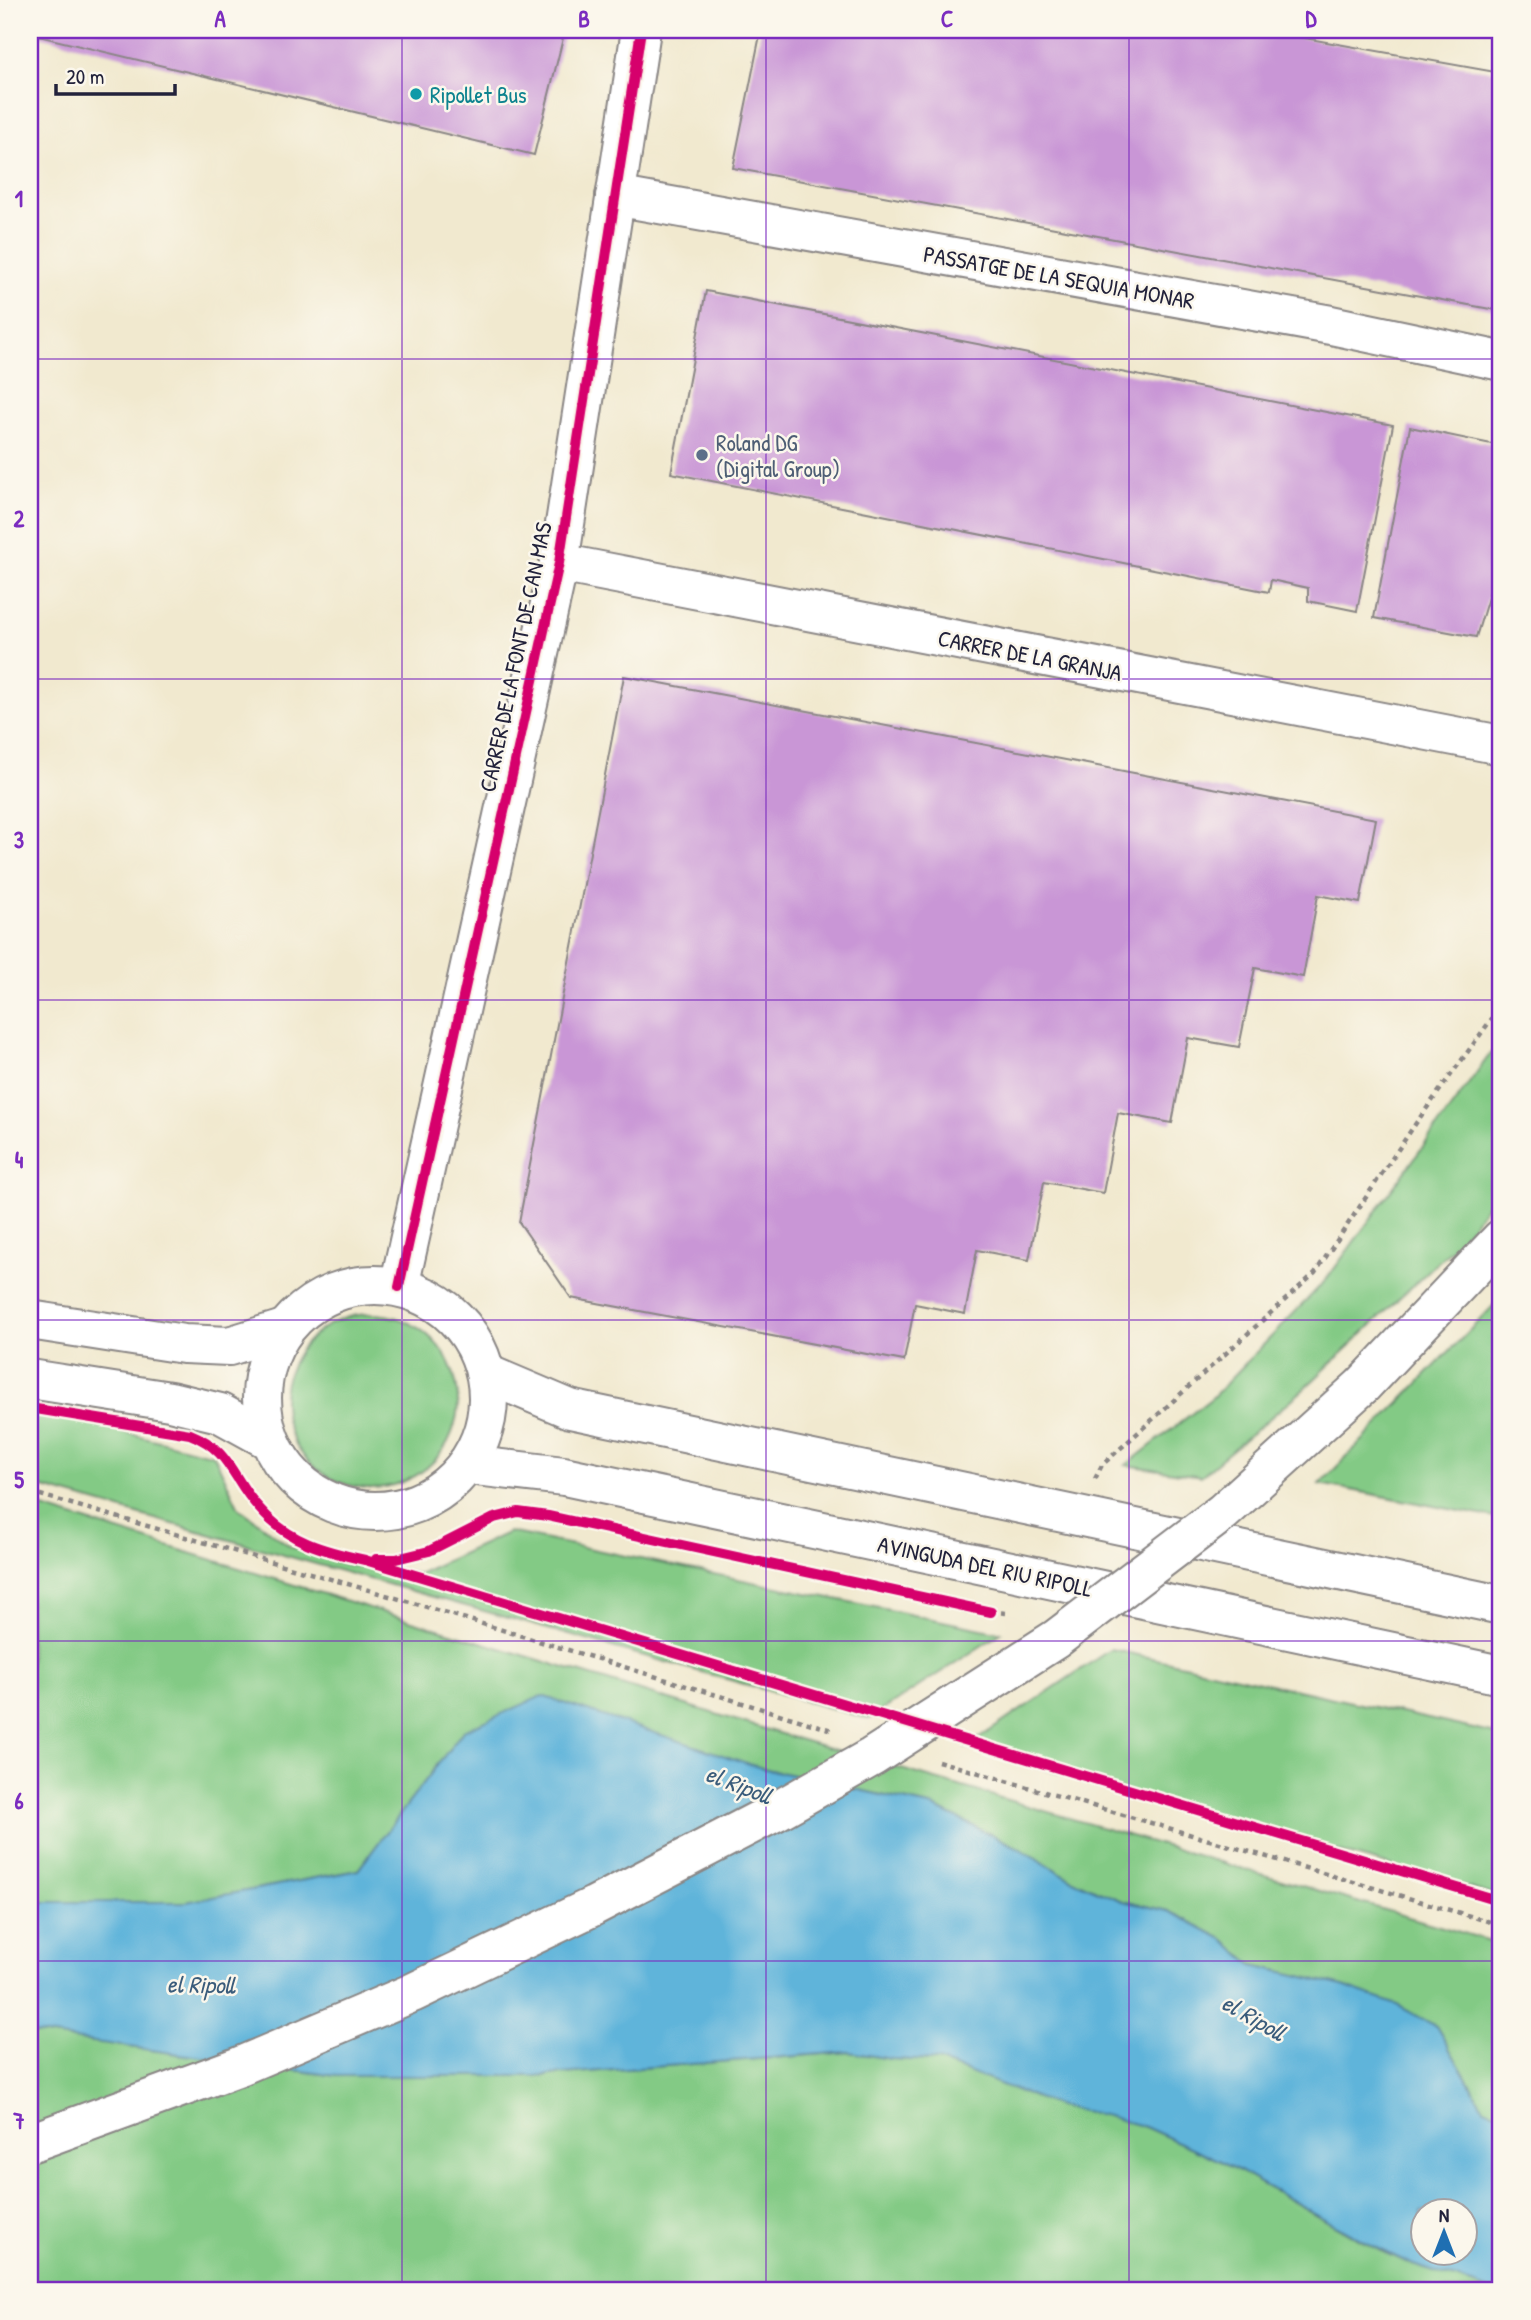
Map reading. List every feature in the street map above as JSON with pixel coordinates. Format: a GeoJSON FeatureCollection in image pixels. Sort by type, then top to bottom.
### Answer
{"type":"FeatureCollection","features":[{"type":"Feature","properties":{"kind":"street","name":"CARRER DE LA FONT DE CAN MAS"},"geometry":{"type":"LineString","coordinates":[[399,1287],[559,563],[641,30]]}},
{"type":"Feature","properties":{"kind":"street","name":"PASSATGE DE LA SEQUIA MONAR"},"geometry":{"type":"LineString","coordinates":[[615,196],[1331,325],[1501,361]]}},
{"type":"Feature","properties":{"kind":"street","name":"CARRER DE LA GRANJA"},"geometry":{"type":"LineString","coordinates":[[559,563],[1501,745]]}},
{"type":"Feature","properties":{"kind":"street"},"geometry":{"type":"LineString","coordinates":[[30,2143],[240,2066],[412,1993],[594,1906],[800,1798],[907,1736],[1056,1639],[1223,1512],[1363,1385],[1501,1239]]}},
{"type":"Feature","properties":{"kind":"street"},"geometry":{"type":"LineString","coordinates":[[367,1285],[399,1287],[430,1298],[456,1317],[476,1344],[487,1374],[489,1406],[482,1437],[467,1465],[443,1490],[412,1505],[378,1512],[344,1507],[313,1493],[287,1470],[269,1440],[262,1412],[262,1383],[270,1355],[284,1329],[307,1307],[335,1291],[367,1285]]}},
{"type":"Feature","properties":{"kind":"street"},"geometry":{"type":"LineString","coordinates":[[30,1320],[184,1344],[229,1346],[284,1329]]}},
{"type":"Feature","properties":{"kind":"street"},"geometry":{"type":"LineString","coordinates":[[487,1374],[570,1409],[1501,1605]]}},
{"type":"Feature","properties":{"kind":"street"},"geometry":{"type":"LineString","coordinates":[[30,1379],[170,1401],[220,1413],[269,1440]]}},
{"type":"Feature","properties":{"kind":"street","name":"AVINGUDA DEL RIU RIPOLL"},"geometry":{"type":"LineString","coordinates":[[467,1465],[564,1476],[1501,1675]]}},
{"type":"Feature","properties":{"kind":"path"},"geometry":{"type":"LineString","coordinates":[[1077,1515],[1102,1465],[1315,1273],[1416,1123],[1501,1006]]}},
{"type":"Feature","properties":{"kind":"path"},"geometry":{"type":"LineString","coordinates":[[30,1492],[410,1602],[844,1733]]}},
{"type":"Feature","properties":{"kind":"path"},"geometry":{"type":"LineString","coordinates":[[978,1609],[1018,1614],[1041,1606],[1055,1581]]}},
{"type":"Feature","properties":{"kind":"path"},"geometry":{"type":"LineString","coordinates":[[934,1760],[1501,1925]]}},
{"type":"Feature","properties":{"kind":"green space"},"geometry":{"type":"Polygon","coordinates":[[[1501,1039],[1501,1186],[1460,1241],[1303,1390],[1201,1476],[1126,1465],[1213,1397],[1326,1280],[1501,1039]]]}},
{"type":"Feature","properties":{"kind":"green space"},"geometry":{"type":"Polygon","coordinates":[[[1501,1298],[1501,1519],[1320,1484],[1501,1298]]]}},
{"type":"Feature","properties":{"kind":"green space"},"geometry":{"type":"Polygon","coordinates":[[[371,1314],[404,1321],[432,1340],[451,1368],[458,1401],[451,1434],[432,1462],[404,1481],[371,1488],[338,1481],[310,1462],[291,1434],[284,1401],[291,1368],[310,1340],[338,1321],[371,1314]]]}},
{"type":"Feature","properties":{"kind":"green space"},"geometry":{"type":"Polygon","coordinates":[[[30,1411],[70,1418],[214,1455],[239,1508],[291,1547],[346,1564],[418,1574],[509,1532],[1001,1633],[869,1719],[30,1484],[30,1411]]]}},
{"type":"Feature","properties":{"kind":"green space"},"geometry":{"type":"Polygon","coordinates":[[[30,1504],[771,1731],[1501,1944],[1501,2114],[1484,2108],[1436,2026],[1343,1986],[1253,1965],[1223,1939],[1169,1911],[1122,1901],[1073,1880],[1017,1847],[934,1807],[762,1768],[463,1731],[358,1870],[186,1902],[30,1902],[30,1504]]]}},
{"type":"Feature","properties":{"kind":"green space"},"geometry":{"type":"Polygon","coordinates":[[[1111,1649],[1501,1735],[1501,1897],[966,1747],[1111,1649]]]}},
{"type":"Feature","properties":{"kind":"green space"},"geometry":{"type":"Polygon","coordinates":[[[30,2033],[336,2076],[536,2076],[849,2052],[891,2059],[939,2061],[1145,2127],[1223,2162],[1373,2247],[1408,2263],[1408,2268],[1422,2268],[1490,2290],[30,2290],[30,2033]]]}},
{"type":"Feature","properties":{"kind":"water","name":"el Ripoll"},"geometry":{"type":"Polygon","coordinates":[[[542,1696],[762,1768],[934,1807],[1017,1847],[1073,1880],[1122,1901],[1169,1911],[1223,1939],[1253,1965],[1343,1986],[1397,2005],[1436,2026],[1484,2108],[1501,2114],[1501,2290],[1490,2290],[1422,2268],[1478,2268],[1478,2198],[1408,2198],[1408,2263],[1373,2246],[1223,2162],[1145,2127],[1058,2106],[938,2061],[891,2059],[849,2052],[536,2076],[336,2076],[30,2033],[30,1902],[186,1902],[358,1870],[463,1731],[542,1696]]]}},
{"type":"Feature","properties":{"kind":"building","name":"Ripollet Bus"},"geometry":{"type":"Polygon","coordinates":[[[30,30],[565,30],[534,155],[30,34],[30,30]]]}},
{"type":"Feature","properties":{"kind":"building"},"geometry":{"type":"Polygon","coordinates":[[[761,30],[1259,30],[1501,73],[1501,311],[733,168],[761,30]]]}},
{"type":"Feature","properties":{"kind":"building"},"geometry":{"type":"Polygon","coordinates":[[[706,291],[1393,425],[1357,611],[1308,601],[1308,588],[1271,580],[1269,592],[671,473],[706,291]]]}},
{"type":"Feature","properties":{"kind":"building"},"geometry":{"type":"Polygon","coordinates":[[[1410,427],[1501,446],[1501,555],[1476,637],[1374,618],[1410,427]]]}},
{"type":"Feature","properties":{"kind":"building"},"geometry":{"type":"Polygon","coordinates":[[[624,676],[1376,819],[1360,903],[1318,895],[1303,977],[1255,968],[1239,1047],[1188,1038],[1172,1123],[1118,1113],[1103,1193],[1044,1182],[1029,1260],[977,1250],[965,1314],[915,1304],[904,1361],[571,1298],[519,1222],[624,676]]]}},
{"type":"Feature","properties":{"kind":"cycle path"},"geometry":{"type":"LineString","coordinates":[[399,1287],[559,563],[641,30]]}},
{"type":"Feature","properties":{"kind":"cycle path"},"geometry":{"type":"LineString","coordinates":[[30,1408],[190,1434],[204,1441],[223,1457],[250,1497],[270,1520],[294,1537],[321,1549],[1501,1901]]}},
{"type":"Feature","properties":{"kind":"cycle path"},"geometry":{"type":"LineString","coordinates":[[376,1559],[396,1559],[429,1551],[494,1518],[518,1512],[548,1516],[991,1612]]}},
{"type":"Feature","properties":{"kind":"place","name":"Ripollet Bus"},"geometry":{"type":"Point","coordinates":[416,94]}},
{"type":"Feature","properties":{"kind":"place","name":"Roland DG (Digital Group)"},"geometry":{"type":"Point","coordinates":[702,455]}}]}
